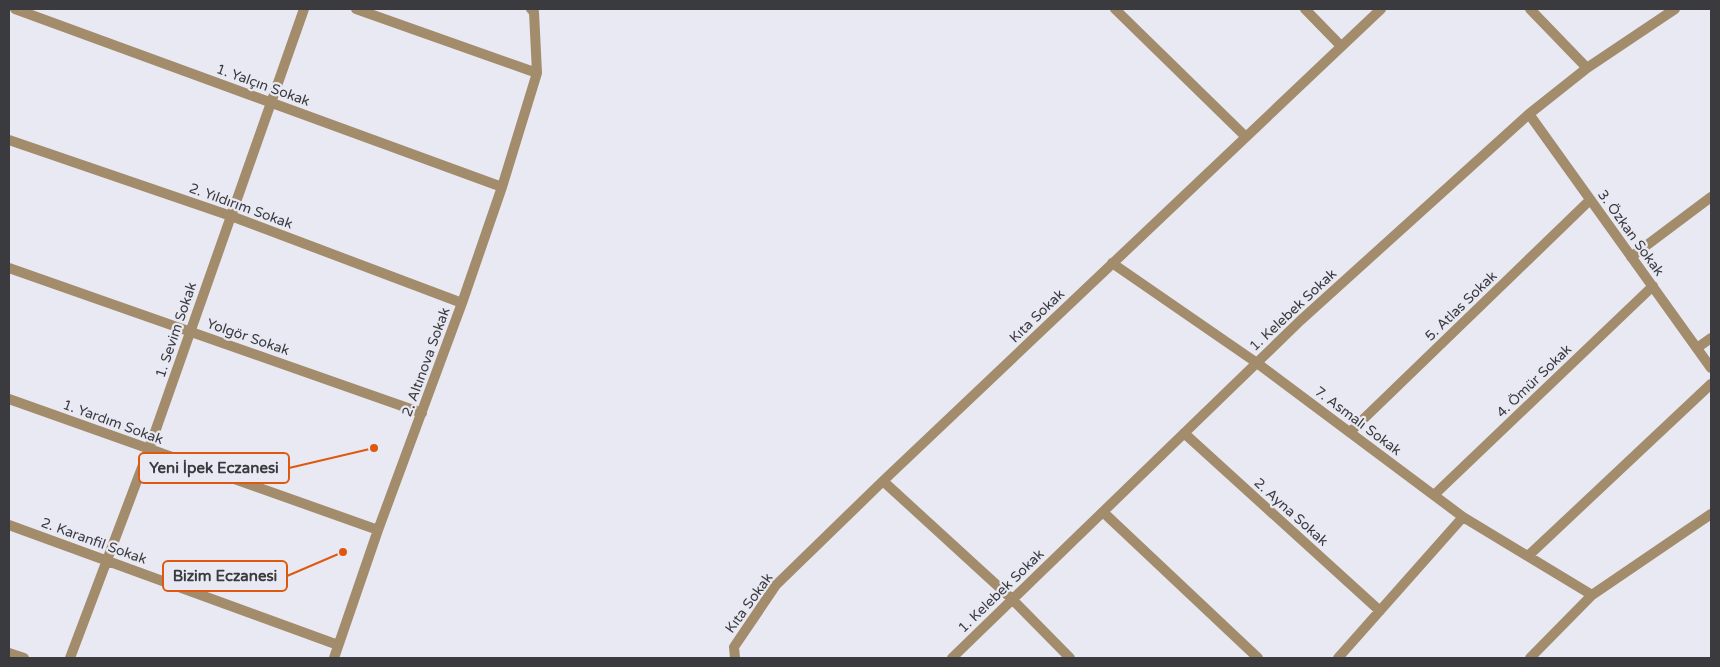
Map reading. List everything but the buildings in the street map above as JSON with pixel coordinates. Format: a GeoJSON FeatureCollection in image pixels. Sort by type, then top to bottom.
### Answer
{"type":"FeatureCollection","features":[{"type":"Feature","properties":{"kind":"street","name":"1. Yalçın Sokak"},"geometry":{"type":"LineString","coordinates":[[15,9],[502,187]]}},
{"type":"Feature","properties":{"kind":"street","name":"1. Sevim Sokak"},"geometry":{"type":"LineString","coordinates":[[70,658],[148,449],[304,9]]}},
{"type":"Feature","properties":{"kind":"street"},"geometry":{"type":"LineString","coordinates":[[356,9],[537,73]]}},
{"type":"Feature","properties":{"kind":"street","name":"2. Altınova Sokak"},"geometry":{"type":"LineString","coordinates":[[334,658],[378,530],[462,303],[502,187],[537,73],[534,12],[531,9]]}},
{"type":"Feature","properties":{"kind":"street"},"geometry":{"type":"LineString","coordinates":[[1115,9],[1246,137]]}},
{"type":"Feature","properties":{"kind":"street"},"geometry":{"type":"LineString","coordinates":[[1305,9],[1341,46]]}},
{"type":"Feature","properties":{"kind":"street","name":"Kıta Sokak"},"geometry":{"type":"LineString","coordinates":[[736,658],[734,646],[776,585],[883,481],[1381,9]]}},
{"type":"Feature","properties":{"kind":"street"},"geometry":{"type":"LineString","coordinates":[[1530,9],[1587,68]]}},
{"type":"Feature","properties":{"kind":"street","name":"1. Kelebek Sokak"},"geometry":{"type":"LineString","coordinates":[[952,658],[1301,320],[1529,114],[1587,68],[1676,9]]}},
{"type":"Feature","properties":{"kind":"street","name":"3. Özkan Sokak"},"geometry":{"type":"LineString","coordinates":[[1529,114],[1711,368]]}},
{"type":"Feature","properties":{"kind":"street","name":"2. Yıldırım Sokak"},"geometry":{"type":"LineString","coordinates":[[9,140],[231,216],[462,303]]}},
{"type":"Feature","properties":{"kind":"street"},"geometry":{"type":"LineString","coordinates":[[1631,257],[1711,197]]}},
{"type":"Feature","properties":{"kind":"street","name":"5. Atlas Sokak"},"geometry":{"type":"LineString","coordinates":[[1350,432],[1590,200]]}},
{"type":"Feature","properties":{"kind":"street","name":"7. Asmalı Sokak"},"geometry":{"type":"LineString","coordinates":[[1112,263],[1256,363],[1463,516],[1592,595]]}},
{"type":"Feature","properties":{"kind":"street","name":"Yolgör Sokak"},"geometry":{"type":"LineString","coordinates":[[9,268],[422,413]]}},
{"type":"Feature","properties":{"kind":"street","name":"4. Ömür Sokak"},"geometry":{"type":"LineString","coordinates":[[1434,495],[1653,286]]}},
{"type":"Feature","properties":{"kind":"street"},"geometry":{"type":"LineString","coordinates":[[1696,348],[1711,338]]}},
{"type":"Feature","properties":{"kind":"street"},"geometry":{"type":"LineString","coordinates":[[1528,556],[1711,384]]}},
{"type":"Feature","properties":{"kind":"street","name":"1. Yardım Sokak"},"geometry":{"type":"LineString","coordinates":[[9,399],[378,530]]}},
{"type":"Feature","properties":{"kind":"street","name":"2. Ayna Sokak"},"geometry":{"type":"LineString","coordinates":[[1184,433],[1380,611]]}},
{"type":"Feature","properties":{"kind":"street"},"geometry":{"type":"LineString","coordinates":[[883,481],[1012,599],[1070,658]]}},
{"type":"Feature","properties":{"kind":"street"},"geometry":{"type":"LineString","coordinates":[[1103,512],[1258,658]]}},
{"type":"Feature","properties":{"kind":"street"},"geometry":{"type":"LineString","coordinates":[[1530,658],[1592,595],[1711,514]]}},
{"type":"Feature","properties":{"kind":"street"},"geometry":{"type":"LineString","coordinates":[[1338,658],[1463,516]]}},
{"type":"Feature","properties":{"kind":"street","name":"2. Karanfil Sokak"},"geometry":{"type":"LineString","coordinates":[[9,525],[338,645]]}},
{"type":"Feature","properties":{"kind":"street"},"geometry":{"type":"LineString","coordinates":[[9,653],[24,658]]}},
{"type":"Feature","properties":{"kind":"place","name":"Yeni İpek Eczanesi"},"geometry":{"type":"Point","coordinates":[374,448]}},
{"type":"Feature","properties":{"kind":"place","name":"Bizim Eczanesi"},"geometry":{"type":"Point","coordinates":[343,552]}}]}
